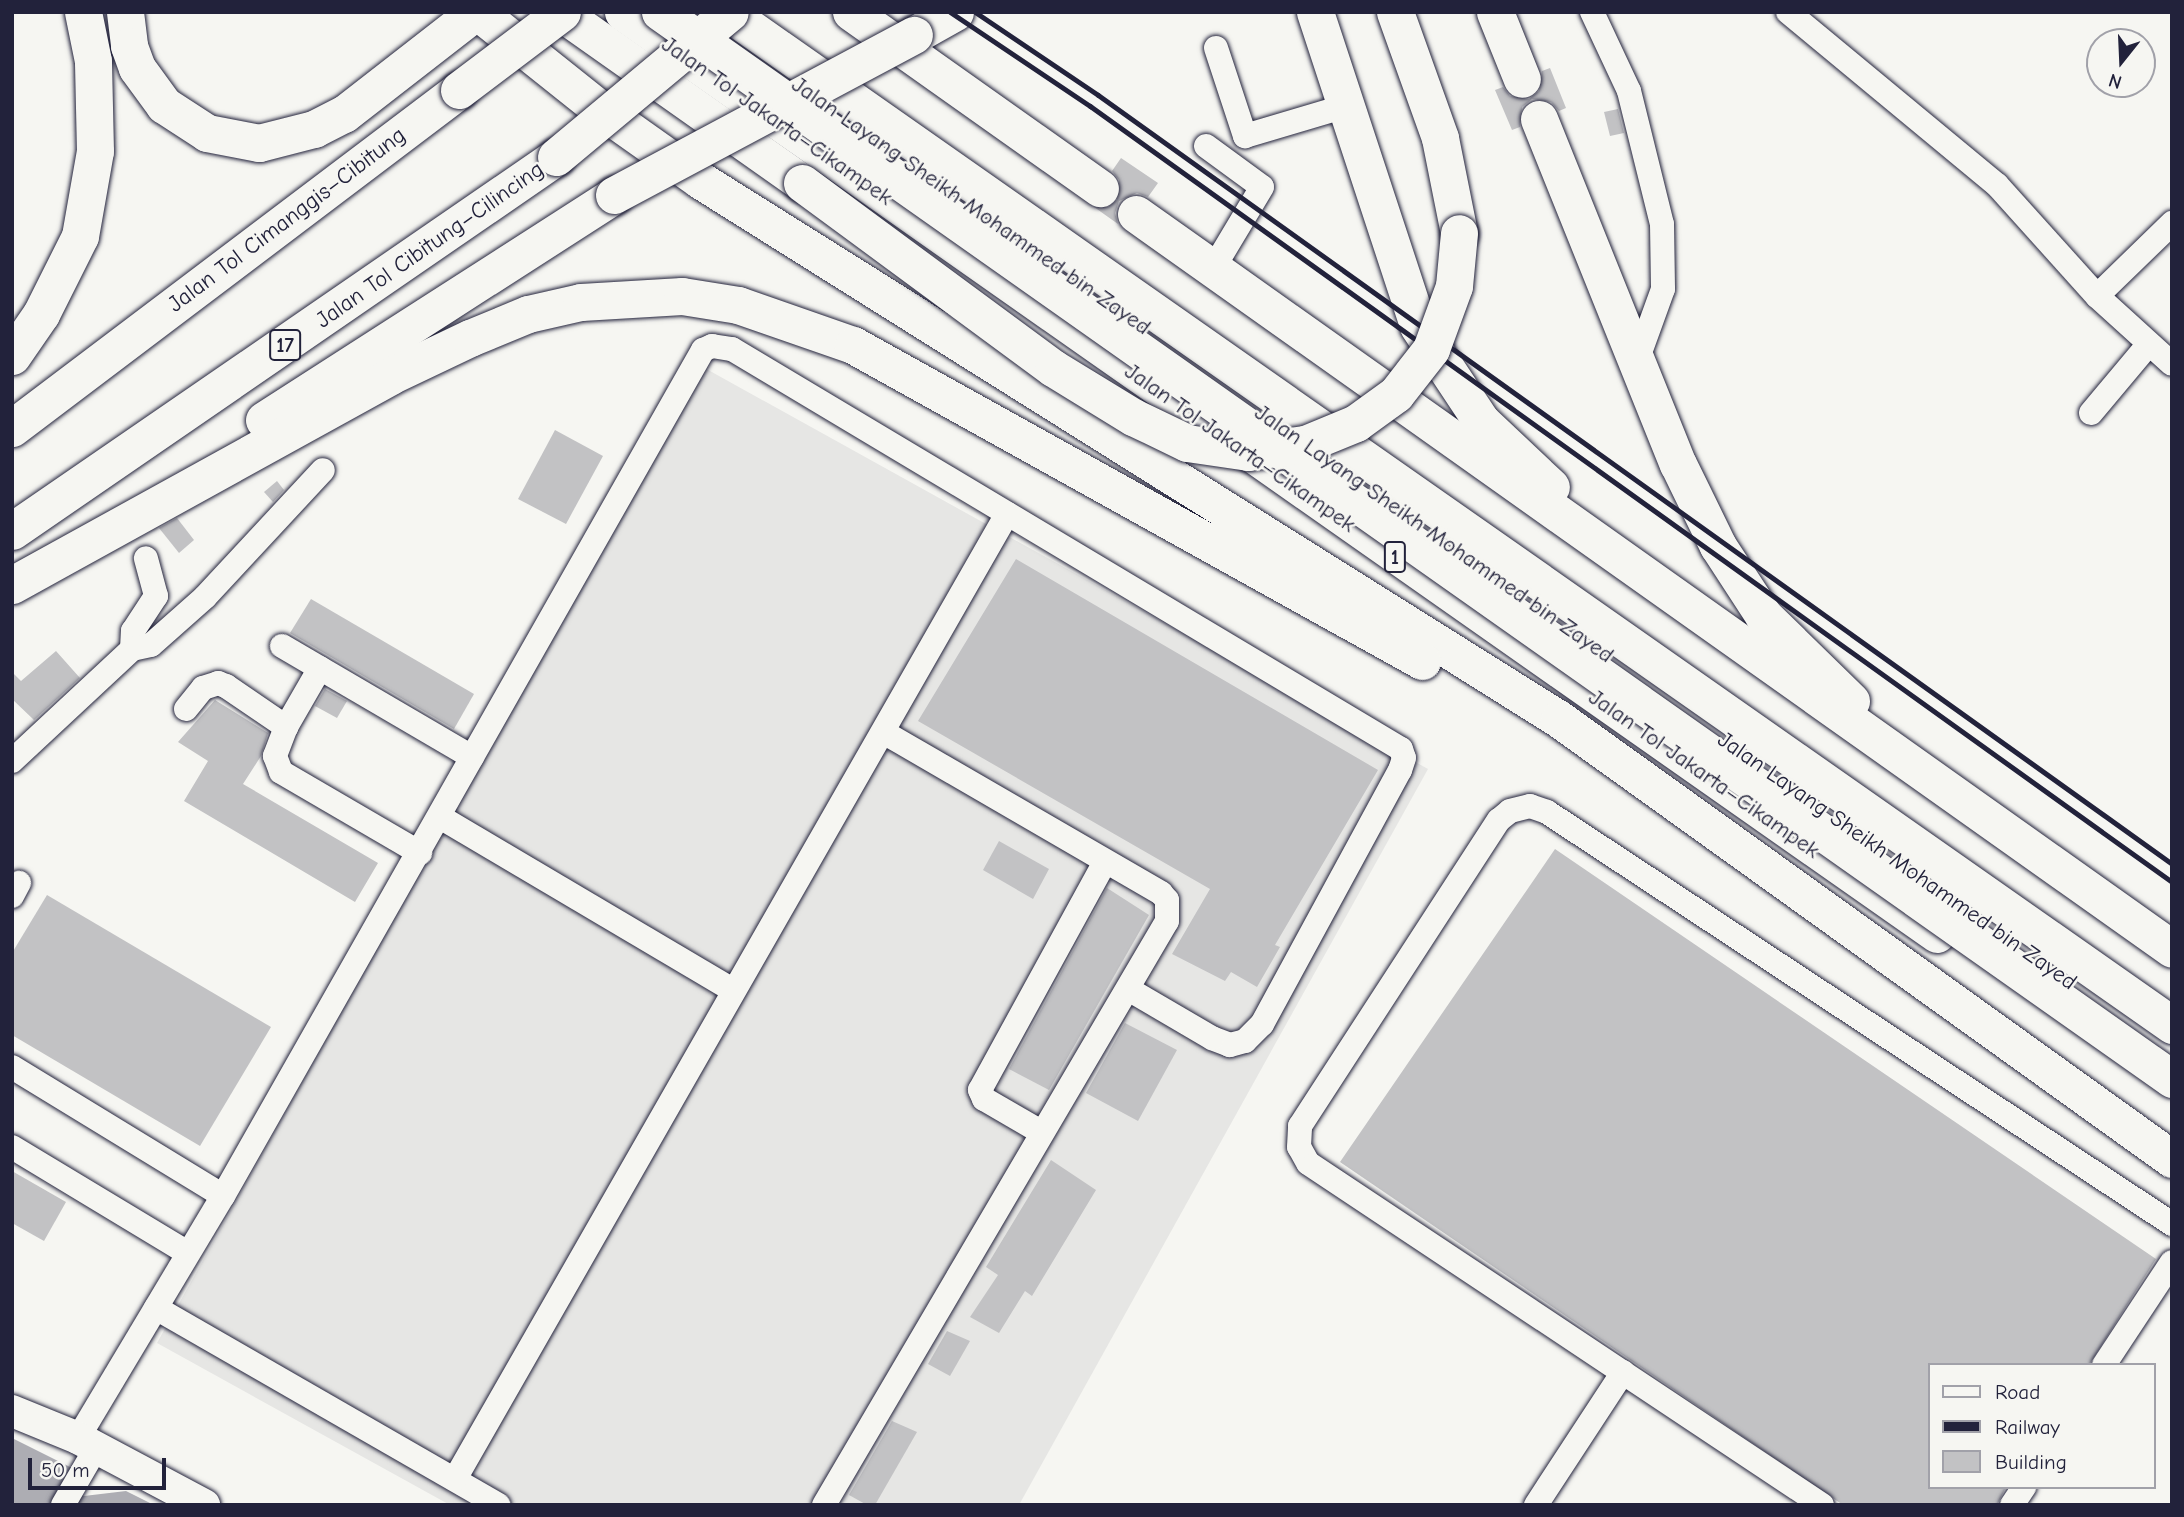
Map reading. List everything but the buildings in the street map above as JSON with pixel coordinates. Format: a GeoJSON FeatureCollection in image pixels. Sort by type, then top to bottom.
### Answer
{"type":"FeatureCollection","features":[{"type":"Feature","properties":{"kind":"highway"},"geometry":{"type":"LineString","coordinates":[[71,12],[93,61]]}},
{"type":"Feature","properties":{"kind":"highway"},"geometry":{"type":"LineString","coordinates":[[12,356],[41,314],[80,236],[95,151],[93,61],[83,12]]}},
{"type":"Feature","properties":{"kind":"highway"},"geometry":{"type":"LineString","coordinates":[[125,12],[129,46],[149,88],[185,121],[233,141],[272,141],[314,129],[372,95],[476,12],[597,107],[700,180],[1559,719],[2172,1159]]}},
{"type":"Feature","properties":{"kind":"highway"},"geometry":{"type":"LineString","coordinates":[[561,12],[1053,368],[1133,417],[1187,443],[1248,452],[1306,444],[1356,423],[1396,394],[1431,348],[1454,286],[1459,233],[1440,138],[1395,12]]}},
{"type":"Feature","properties":{"kind":"highway","name":"Jalan Tol Cimanggis–Cibitung"},"geometry":{"type":"LineString","coordinates":[[12,428],[561,12]]}},
{"type":"Feature","properties":{"kind":"highway","name":"Jalan Tol Jakarta–Cikampek"},"geometry":{"type":"LineString","coordinates":[[623,12],[1784,831],[2172,1094]]}},
{"type":"Feature","properties":{"kind":"highway","name":"Jalan Layang Sheikh Mohammed bin Zayed"},"geometry":{"type":"LineString","coordinates":[[660,12],[2172,1079]]}},
{"type":"Feature","properties":{"kind":"highway","name":"Jalan Layang Sheikh Mohammed bin Zayed"},"geometry":{"type":"LineString","coordinates":[[696,12],[2172,1055]]}},
{"type":"Feature","properties":{"kind":"highway"},"geometry":{"type":"LineString","coordinates":[[729,12],[2172,1025]]}},
{"type":"Feature","properties":{"kind":"highway","name":"Jalan Tol Cibitung–Cilincing"},"geometry":{"type":"LineString","coordinates":[[12,531],[556,157],[729,12]]}},
{"type":"Feature","properties":{"kind":"highway"},"geometry":{"type":"LineString","coordinates":[[851,12],[1100,188]]}},
{"type":"Feature","properties":{"kind":"highway"},"geometry":{"type":"LineString","coordinates":[[12,584],[614,195],[955,12]]}},
{"type":"Feature","properties":{"kind":"highway"},"geometry":{"type":"LineString","coordinates":[[1315,12],[1342,107],[1418,326],[1480,421],[1654,583]]}},
{"type":"Feature","properties":{"kind":"highway"},"geometry":{"type":"LineString","coordinates":[[1495,12],[1522,79]]}},
{"type":"Feature","properties":{"kind":"highway"},"geometry":{"type":"LineString","coordinates":[[1539,119],[1678,464],[1715,539],[1763,615],[1932,780]]}},
{"type":"Feature","properties":{"kind":"highway"},"geometry":{"type":"LineString","coordinates":[[1136,214],[2172,948]]}},
{"type":"Feature","properties":{"kind":"highway"},"geometry":{"type":"LineString","coordinates":[[12,584],[390,376],[528,314],[627,297],[682,296],[738,305],[853,345],[944,392],[1523,718],[1773,874]]}},
{"type":"Feature","properties":{"kind":"main road"},"geometry":{"type":"LineString","coordinates":[[12,1411],[87,1443],[204,1505]]}},
{"type":"Feature","properties":{"kind":"street"},"geometry":{"type":"LineString","coordinates":[[1592,12],[1629,91],[1662,224],[1663,289],[1637,360]]}},
{"type":"Feature","properties":{"kind":"street"},"geometry":{"type":"LineString","coordinates":[[1788,12],[1997,185],[2097,296],[2164,354],[2091,413]]}},
{"type":"Feature","properties":{"kind":"street"},"geometry":{"type":"LineString","coordinates":[[1216,48],[1245,136],[1342,107]]}},
{"type":"Feature","properties":{"kind":"street"},"geometry":{"type":"LineString","coordinates":[[1206,146],[1262,187],[1213,269]]}},
{"type":"Feature","properties":{"kind":"street"},"geometry":{"type":"LineString","coordinates":[[2097,296],[2172,223]]}},
{"type":"Feature","properties":{"kind":"street"},"geometry":{"type":"LineString","coordinates":[[68,1495],[87,1443],[156,1308],[420,853],[703,350],[712,346],[732,349],[1392,740],[1404,758],[1262,1024],[1245,1041],[1230,1045],[1212,1038],[1128,989]]}},
{"type":"Feature","properties":{"kind":"street"},"geometry":{"type":"LineString","coordinates":[[12,761],[132,649],[151,645],[205,597],[323,470]]}},
{"type":"Feature","properties":{"kind":"street"},"geometry":{"type":"LineString","coordinates":[[455,1479],[1007,514]]}},
{"type":"Feature","properties":{"kind":"street"},"geometry":{"type":"LineString","coordinates":[[132,649],[133,631],[156,596],[146,558]]}},
{"type":"Feature","properties":{"kind":"street"},"geometry":{"type":"LineString","coordinates":[[282,646],[472,757]]}},
{"type":"Feature","properties":{"kind":"street"},"geometry":{"type":"LineString","coordinates":[[320,668],[286,727],[275,757],[281,772],[420,853]]}},
{"type":"Feature","properties":{"kind":"street"},"geometry":{"type":"LineString","coordinates":[[186,709],[203,688],[218,683],[286,727]]}},
{"type":"Feature","properties":{"kind":"street"},"geometry":{"type":"LineString","coordinates":[[824,1505],[1167,921],[1167,900],[883,732]]}},
{"type":"Feature","properties":{"kind":"street"},"geometry":{"type":"LineString","coordinates":[[1822,1505],[1308,1163],[1299,1147],[1300,1126],[1499,820],[1510,811],[1530,806],[1547,812],[2172,1224]]}},
{"type":"Feature","properties":{"kind":"street"},"geometry":{"type":"LineString","coordinates":[[440,817],[733,990]]}},
{"type":"Feature","properties":{"kind":"street"},"geometry":{"type":"LineString","coordinates":[[1041,1132],[984,1099],[980,1090],[1105,862]]}},
{"type":"Feature","properties":{"kind":"street"},"geometry":{"type":"LineString","coordinates":[[15,1074],[223,1196]]}},
{"type":"Feature","properties":{"kind":"street"},"geometry":{"type":"LineString","coordinates":[[12,1147],[188,1253]]}},
{"type":"Feature","properties":{"kind":"street"},"geometry":{"type":"LineString","coordinates":[[2105,1363],[2172,1262]]}},
{"type":"Feature","properties":{"kind":"street"},"geometry":{"type":"LineString","coordinates":[[156,1308],[498,1505]]}},
{"type":"Feature","properties":{"kind":"street"},"geometry":{"type":"LineString","coordinates":[[1536,1505],[1623,1371]]}},
{"type":"Feature","properties":{"kind":"street"},"geometry":{"type":"LineString","coordinates":[[2012,1505],[2023,1489]]}},
{"type":"Feature","properties":{"kind":"shaded area"},"geometry":{"type":"Polygon","coordinates":[[[701,366],[1428,769],[1019,1505],[450,1505],[157,1343],[701,366]]]}},
{"type":"Feature","properties":{"kind":"shaded area"},"geometry":{"type":"Polygon","coordinates":[[[12,1438],[72,1468],[66,1486],[84,1496],[126,1491],[154,1505],[12,1505],[12,1438]]]}},
{"type":"Feature","properties":{"kind":"railway"},"geometry":{"type":"LineString","coordinates":[[950,12],[1090,106],[2172,882]]}},
{"type":"Feature","properties":{"kind":"railway"},"geometry":{"type":"LineString","coordinates":[[975,12],[1098,95],[2172,864]]}}]}
